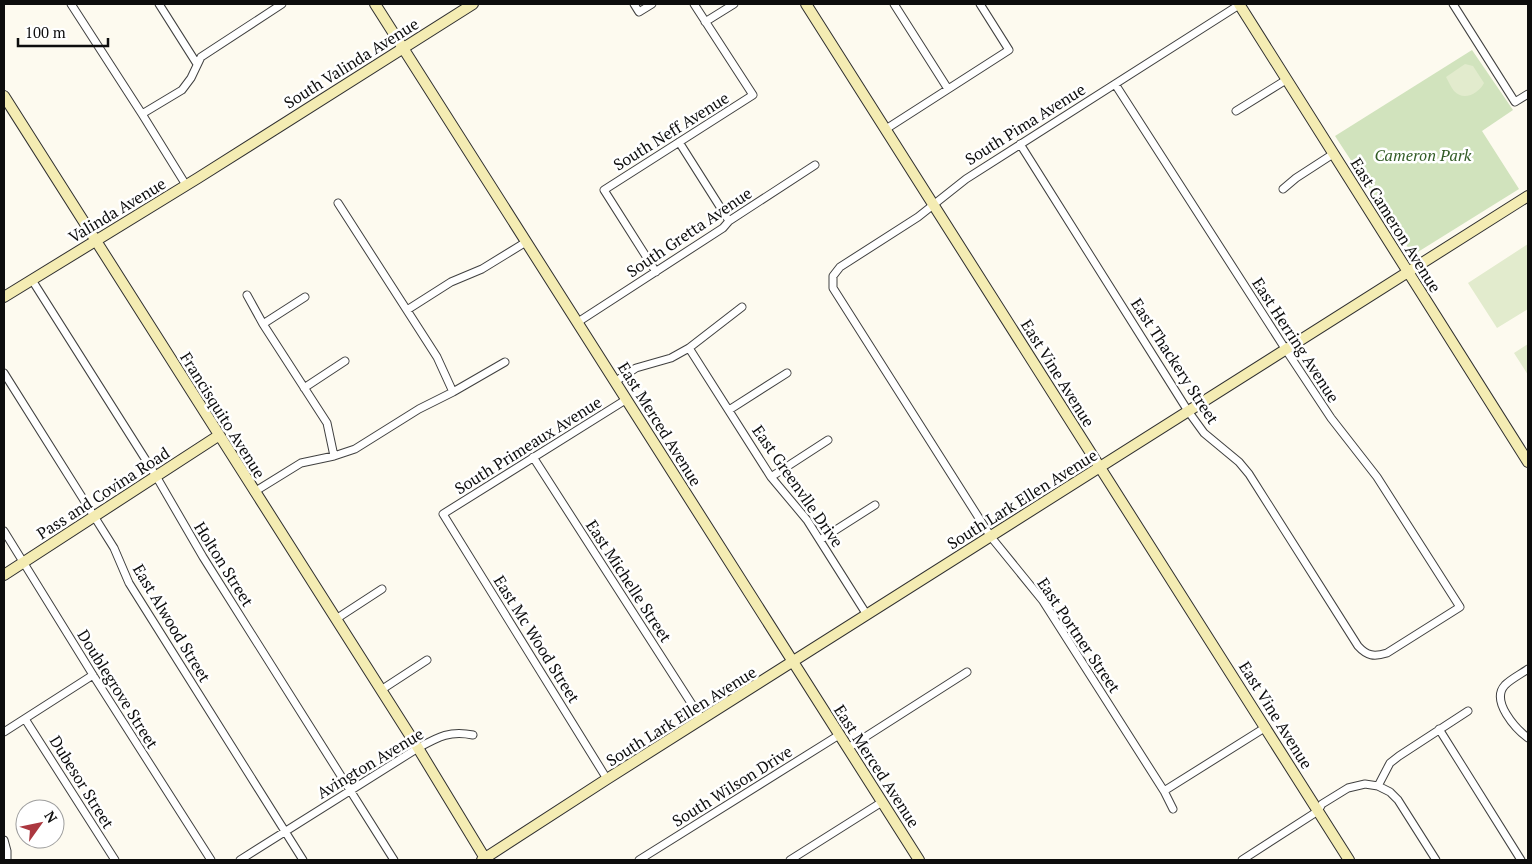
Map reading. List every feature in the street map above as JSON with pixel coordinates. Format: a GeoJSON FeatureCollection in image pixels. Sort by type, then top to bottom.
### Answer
{"type":"FeatureCollection","features":[{"type":"Feature","properties":{"kind":"street"},"geometry":{"type":"LineString","coordinates":[[71,4],[186,185]]}},
{"type":"Feature","properties":{"kind":"street"},"geometry":{"type":"LineString","coordinates":[[159,4],[197,64]]}},
{"type":"Feature","properties":{"kind":"street"},"geometry":{"type":"LineString","coordinates":[[267,4],[271,11]]}},
{"type":"Feature","properties":{"kind":"street"},"geometry":{"type":"LineString","coordinates":[[142,114],[182,90],[191,78],[201,57],[282,4]]}},
{"type":"Feature","properties":{"kind":"street","name":"East Merced Avenue"},"geometry":{"type":"LineString","coordinates":[[375,4],[919,860]]}},
{"type":"Feature","properties":{"kind":"street","name":"South Valinda Avenue"},"geometry":{"type":"LineString","coordinates":[[246,147],[473,4]]}},
{"type":"Feature","properties":{"kind":"street"},"geometry":{"type":"LineString","coordinates":[[634,4],[640,12],[652,4]]}},
{"type":"Feature","properties":{"kind":"street"},"geometry":{"type":"LineString","coordinates":[[694,4],[705,22],[734,4]]}},
{"type":"Feature","properties":{"kind":"street","name":"East Vine Avenue"},"geometry":{"type":"LineString","coordinates":[[806,4],[1349,860]]}},
{"type":"Feature","properties":{"kind":"street"},"geometry":{"type":"LineString","coordinates":[[894,4],[948,89]]}},
{"type":"Feature","properties":{"kind":"street"},"geometry":{"type":"LineString","coordinates":[[886,129],[1009,50],[980,4]]}},
{"type":"Feature","properties":{"kind":"street","name":"East Cameron Avenue"},"geometry":{"type":"LineString","coordinates":[[1239,4],[1528,462]]}},
{"type":"Feature","properties":{"kind":"street","name":"South Pima Avenue"},"geometry":{"type":"LineString","coordinates":[[833,276],[840,267],[918,217],[966,179],[1239,4]]}},
{"type":"Feature","properties":{"kind":"street"},"geometry":{"type":"LineString","coordinates":[[1453,4],[1515,102],[1528,94]]}},
{"type":"Feature","properties":{"kind":"street","name":"South Neff Avenue"},"geometry":{"type":"LineString","coordinates":[[656,272],[604,190],[753,95],[705,22]]}},
{"type":"Feature","properties":{"kind":"street"},"geometry":{"type":"LineString","coordinates":[[1236,111],[1286,80]]}},
{"type":"Feature","properties":{"kind":"street","name":"East Herring Avenue"},"geometry":{"type":"LineString","coordinates":[[1115,84],[1286,350],[1331,418],[1377,477],[1460,607],[1387,653],[1371,656]]}},
{"type":"Feature","properties":{"kind":"street","name":"Francisquito Avenue"},"geometry":{"type":"LineString","coordinates":[[4,96],[218,436],[418,748],[484,860]]}},
{"type":"Feature","properties":{"kind":"street"},"geometry":{"type":"LineString","coordinates":[[679,142],[729,220]]}},
{"type":"Feature","properties":{"kind":"street","name":"East Thackery Street"},"geometry":{"type":"LineString","coordinates":[[1020,144],[1188,411],[1204,433],[1239,462],[1249,474],[1358,646],[1363,652],[1371,656]]}},
{"type":"Feature","properties":{"kind":"street","name":"Valinda Avenue"},"geometry":{"type":"LineString","coordinates":[[4,297],[246,147]]}},
{"type":"Feature","properties":{"kind":"street"},"geometry":{"type":"LineString","coordinates":[[1284,189],[1296,178],[1333,154]]}},
{"type":"Feature","properties":{"kind":"street","name":"South Gretta Avenue"},"geometry":{"type":"LineString","coordinates":[[578,322],[723,228],[729,220],[815,165]]}},
{"type":"Feature","properties":{"kind":"street","name":"South Lark Ellen Avenue"},"geometry":{"type":"LineString","coordinates":[[484,860],[607,779],[1528,196]]}},
{"type":"Feature","properties":{"kind":"street"},"geometry":{"type":"LineString","coordinates":[[338,203],[437,357],[453,392]]}},
{"type":"Feature","properties":{"kind":"street"},"geometry":{"type":"LineString","coordinates":[[407,310],[451,282],[482,268],[526,242]]}},
{"type":"Feature","properties":{"kind":"street","name":"East Portner Street"},"geometry":{"type":"LineString","coordinates":[[833,276],[833,288],[991,537],[1044,601],[1164,791],[1173,809]]}},
{"type":"Feature","properties":{"kind":"street","name":"Holton Street"},"geometry":{"type":"LineString","coordinates":[[32,280],[156,476],[203,557],[394,860]]}},
{"type":"Feature","properties":{"kind":"street"},"geometry":{"type":"LineString","coordinates":[[247,295],[263,324],[326,423],[334,456]]}},
{"type":"Feature","properties":{"kind":"street"},"geometry":{"type":"LineString","coordinates":[[263,324],[305,297]]}},
{"type":"Feature","properties":{"kind":"street"},"geometry":{"type":"LineString","coordinates":[[616,381],[636,368],[671,358],[689,348],[742,308]]}},
{"type":"Feature","properties":{"kind":"street","name":"East Greenvlle Drive"},"geometry":{"type":"LineString","coordinates":[[689,348],[771,477],[807,520],[867,615]]}},
{"type":"Feature","properties":{"kind":"street"},"geometry":{"type":"LineString","coordinates":[[304,388],[346,361]]}},
{"type":"Feature","properties":{"kind":"street"},"geometry":{"type":"LineString","coordinates":[[254,492],[301,463],[334,456],[355,449],[419,408],[453,392],[505,362]]}},
{"type":"Feature","properties":{"kind":"street","name":"East Alwood Street"},"geometry":{"type":"LineString","coordinates":[[4,373],[114,548],[129,583],[303,860]]}},
{"type":"Feature","properties":{"kind":"street"},"geometry":{"type":"LineString","coordinates":[[729,410],[787,373]]}},
{"type":"Feature","properties":{"kind":"street","name":"South Primeaux Avenue"},"geometry":{"type":"LineString","coordinates":[[443,514],[627,399]]}},
{"type":"Feature","properties":{"kind":"street","name":"Pass and Covina Road"},"geometry":{"type":"LineString","coordinates":[[4,575],[218,436]]}},
{"type":"Feature","properties":{"kind":"street"},"geometry":{"type":"LineString","coordinates":[[771,477],[828,440]]}},
{"type":"Feature","properties":{"kind":"street","name":"East Michelle Street"},"geometry":{"type":"LineString","coordinates":[[533,457],[702,720]]}},
{"type":"Feature","properties":{"kind":"street"},"geometry":{"type":"LineString","coordinates":[[820,540],[875,504]]}},
{"type":"Feature","properties":{"kind":"street","name":"East Mc Wood Street"},"geometry":{"type":"LineString","coordinates":[[443,514],[607,779]]}},
{"type":"Feature","properties":{"kind":"street","name":"Doublegrove Street"},"geometry":{"type":"LineString","coordinates":[[4,531],[211,860]]}},
{"type":"Feature","properties":{"kind":"street"},"geometry":{"type":"LineString","coordinates":[[336,619],[382,589]]}},
{"type":"Feature","properties":{"kind":"street"},"geometry":{"type":"LineString","coordinates":[[381,690],[428,660]]}},
{"type":"Feature","properties":{"kind":"street"},"geometry":{"type":"LineString","coordinates":[[1528,669],[1504,686],[1501,695],[1502,705],[1509,718],[1519,731],[1528,738]]}},
{"type":"Feature","properties":{"kind":"street"},"geometry":{"type":"LineString","coordinates":[[848,748],[967,672]]}},
{"type":"Feature","properties":{"kind":"street"},"geometry":{"type":"LineString","coordinates":[[4,732],[93,675]]}},
{"type":"Feature","properties":{"kind":"street"},"geometry":{"type":"LineString","coordinates":[[1378,786],[1390,763],[1468,711]]}},
{"type":"Feature","properties":{"kind":"street","name":"Dubesor Street"},"geometry":{"type":"LineString","coordinates":[[25,718],[115,860]]}},
{"type":"Feature","properties":{"kind":"street"},"geometry":{"type":"LineString","coordinates":[[1164,791],[1266,727]]}},
{"type":"Feature","properties":{"kind":"street"},"geometry":{"type":"LineString","coordinates":[[1439,730],[1521,860]]}},
{"type":"Feature","properties":{"kind":"street","name":"Avington Avenue"},"geometry":{"type":"LineString","coordinates":[[240,860],[350,790],[440,736],[459,732],[473,735]]}},
{"type":"Feature","properties":{"kind":"street","name":"South Wilson Drive"},"geometry":{"type":"LineString","coordinates":[[639,860],[839,735]]}},
{"type":"Feature","properties":{"kind":"street"},"geometry":{"type":"LineString","coordinates":[[1243,860],[1318,812],[1322,804],[1348,788],[1365,784],[1378,786],[1390,792],[1398,800],[1436,860]]}},
{"type":"Feature","properties":{"kind":"street"},"geometry":{"type":"LineString","coordinates":[[790,860],[882,802]]}},
{"type":"Feature","properties":{"kind":"street"},"geometry":{"type":"LineString","coordinates":[[4,840],[7,860]]}},
{"type":"Feature","properties":{"kind":"green space","name":"Cameron Park"},"geometry":{"type":"Polygon","coordinates":[[[1472,50],[1513,110],[1482,131],[1519,189],[1413,255],[1335,136],[1472,50]]]}},
{"type":"Feature","properties":{"kind":"green space"},"geometry":{"type":"Polygon","coordinates":[[[1465,64],[1473,66],[1484,83],[1475,93],[1462,96],[1454,91],[1446,77],[1465,64]]]}},
{"type":"Feature","properties":{"kind":"green space"},"geometry":{"type":"Polygon","coordinates":[[[1528,244],[1528,309],[1497,328],[1468,283],[1528,244]]]}},
{"type":"Feature","properties":{"kind":"green space"},"geometry":{"type":"Polygon","coordinates":[[[1528,344],[1528,375],[1514,353],[1528,344]]]}}]}
